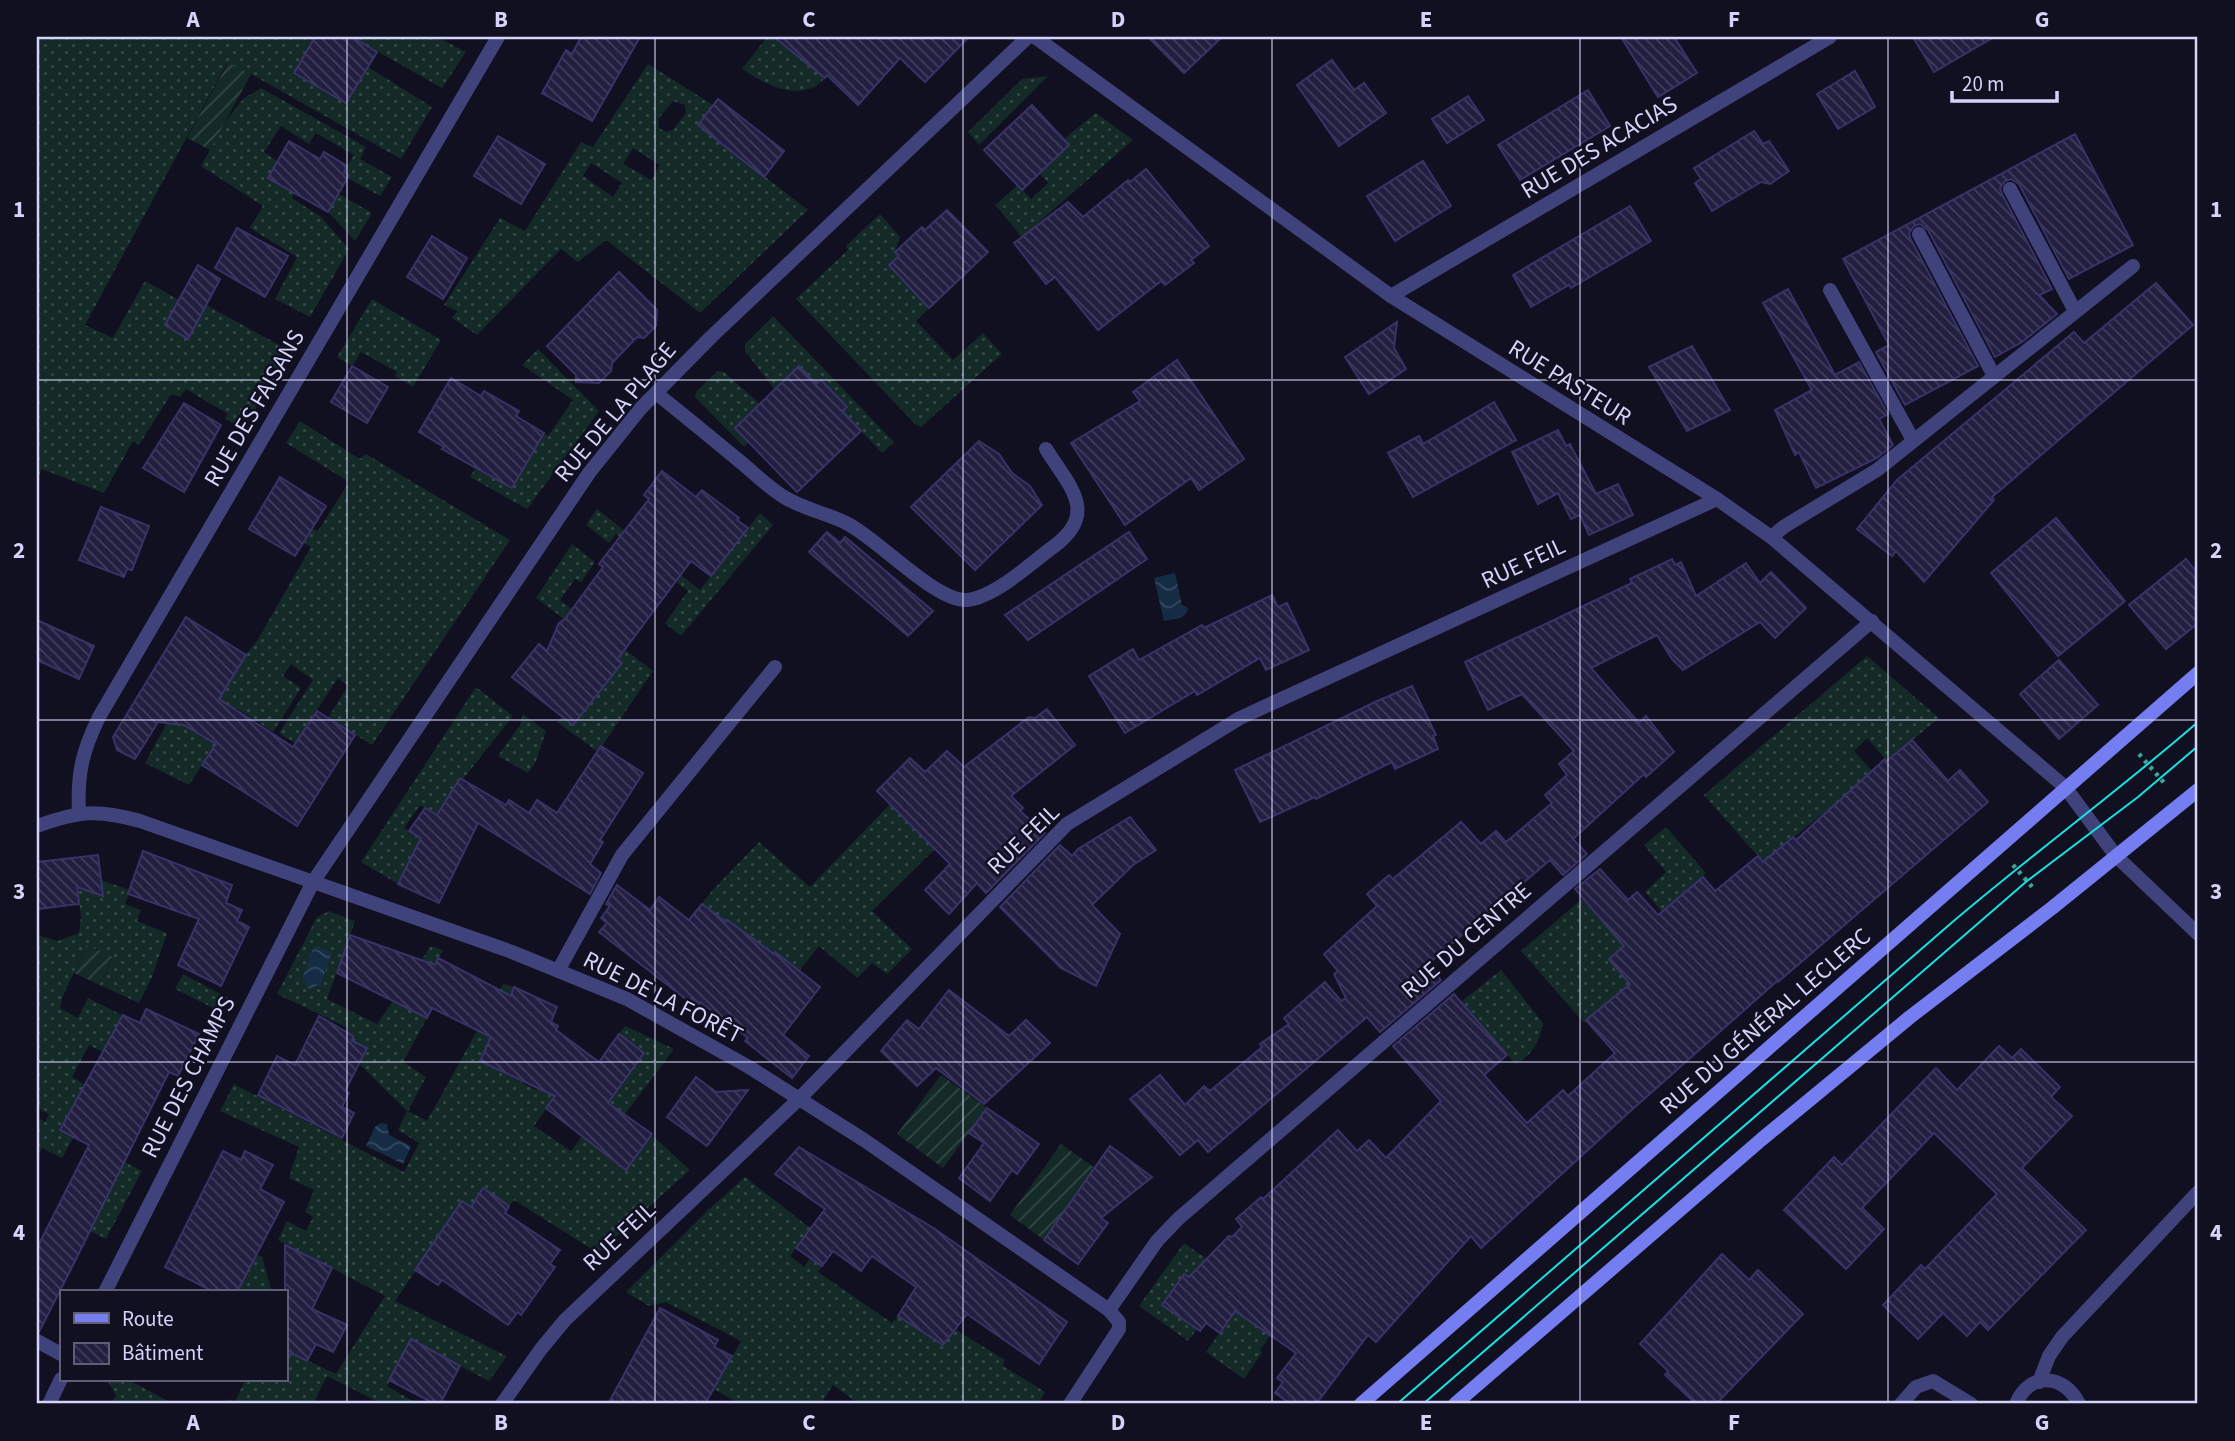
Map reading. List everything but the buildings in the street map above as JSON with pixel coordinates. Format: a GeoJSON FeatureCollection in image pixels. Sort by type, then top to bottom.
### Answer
{"type":"FeatureCollection","features":[{"type":"Feature","properties":{"kind":"main road","name":"RUE DU GÉNÉRAL LECLERC"},"geometry":{"type":"LineString","coordinates":[[1361,1404],[2198,673]]}},
{"type":"Feature","properties":{"kind":"main road"},"geometry":{"type":"LineString","coordinates":[[1455,1404],[1773,1130],[1910,1017],[2052,908],[2198,790]]}},
{"type":"Feature","properties":{"kind":"street","name":"RUE DES FAISANS"},"geometry":{"type":"LineString","coordinates":[[79,813],[80,766],[99,717],[498,37]]}},
{"type":"Feature","properties":{"kind":"street","name":"RUE DE LA PLAGE"},"geometry":{"type":"LineString","coordinates":[[313,882],[589,473],[656,393],[710,337],[1028,37]]}},
{"type":"Feature","properties":{"kind":"street","name":"RUE PASTEUR"},"geometry":{"type":"LineString","coordinates":[[1035,37],[1391,296],[1717,499],[1771,537],[2065,787],[2116,856],[2198,934]]}},
{"type":"Feature","properties":{"kind":"street","name":"RUE DES ACACIAS"},"geometry":{"type":"LineString","coordinates":[[1391,296],[1830,37]]}},
{"type":"Feature","properties":{"kind":"street"},"geometry":{"type":"LineString","coordinates":[[2010,189],[2075,311]]}},
{"type":"Feature","properties":{"kind":"street"},"geometry":{"type":"LineString","coordinates":[[1919,234],[1994,376]]}},
{"type":"Feature","properties":{"kind":"street"},"geometry":{"type":"LineString","coordinates":[[1771,537],[1784,526],[1877,470],[2133,266]]}},
{"type":"Feature","properties":{"kind":"street"},"geometry":{"type":"LineString","coordinates":[[1830,290],[1913,440]]}},
{"type":"Feature","properties":{"kind":"street"},"geometry":{"type":"LineString","coordinates":[[656,393],[782,496],[848,524],[936,589],[955,599],[979,598],[993,590],[1061,541],[1074,527],[1079,514],[1077,499],[1046,449]]}},
{"type":"Feature","properties":{"kind":"street","name":"RUE FEIL"},"geometry":{"type":"LineString","coordinates":[[502,1404],[541,1349],[588,1297],[799,1099],[1067,824],[1240,718],[1717,499]]}},
{"type":"Feature","properties":{"kind":"street","name":"RUE DU CENTRE"},"geometry":{"type":"LineString","coordinates":[[1109,1310],[1157,1241],[1178,1219],[1872,621]]}},
{"type":"Feature","properties":{"kind":"street"},"geometry":{"type":"LineString","coordinates":[[559,969],[622,855],[775,667]]}},
{"type":"Feature","properties":{"kind":"street","name":"RUE DE LA FORÊT"},"geometry":{"type":"LineString","coordinates":[[37,826],[79,813],[101,812],[140,821],[559,969],[627,999],[727,1055],[864,1140],[1109,1310]]}},
{"type":"Feature","properties":{"kind":"street","name":"RUE DES CHAMPS"},"geometry":{"type":"LineString","coordinates":[[106,1290],[313,882]]}},
{"type":"Feature","properties":{"kind":"street"},"geometry":{"type":"LineString","coordinates":[[2017,1404],[2022,1393],[2039,1381],[2049,1356],[2062,1337],[2198,1192]]}},
{"type":"Feature","properties":{"kind":"street"},"geometry":{"type":"LineString","coordinates":[[1070,1404],[1119,1329],[1119,1322],[1109,1310]]}},
{"type":"Feature","properties":{"kind":"street"},"geometry":{"type":"LineString","coordinates":[[37,1341],[60,1353]]}},
{"type":"Feature","properties":{"kind":"street"},"geometry":{"type":"LineString","coordinates":[[49,1404],[60,1381]]}},
{"type":"Feature","properties":{"kind":"street"},"geometry":{"type":"LineString","coordinates":[[1901,1404],[1916,1387],[1933,1381],[1971,1404]]}},
{"type":"Feature","properties":{"kind":"street"},"geometry":{"type":"LineString","coordinates":[[2039,1381],[2063,1384],[2073,1392],[2079,1404]]}},
{"type":"Feature","properties":{"kind":"path"},"geometry":{"type":"LineString","coordinates":[[2124,736],[2182,804]]}},
{"type":"Feature","properties":{"kind":"path"},"geometry":{"type":"LineString","coordinates":[[1998,849],[2052,908]]}},
{"type":"Feature","properties":{"kind":"green space"},"geometry":{"type":"Polygon","coordinates":[[[41,37],[315,37],[294,74],[346,103],[368,67],[432,107],[401,159],[227,63],[85,325],[113,338],[145,281],[179,300],[165,325],[188,339],[206,305],[288,350],[244,429],[225,419],[228,414],[186,389],[180,397],[171,394],[139,445],[133,441],[104,493],[42,469],[37,480],[37,47],[41,37]]]}},
{"type":"Feature","properties":{"kind":"green space"},"geometry":{"type":"Polygon","coordinates":[[[352,37],[437,37],[466,52],[442,88],[352,37]]]}},
{"type":"Feature","properties":{"kind":"green space"},"geometry":{"type":"Polygon","coordinates":[[[767,37],[797,37],[788,48],[825,78],[816,86],[795,91],[773,86],[742,69],[767,37]]]}},
{"type":"Feature","properties":{"kind":"green space"},"geometry":{"type":"Polygon","coordinates":[[[228,63],[251,74],[210,150],[187,138],[228,63]]]}},
{"type":"Feature","properties":{"kind":"green space"},"geometry":{"type":"Polygon","coordinates":[[[648,64],[713,105],[698,125],[808,210],[700,313],[606,240],[578,262],[561,249],[477,335],[452,318],[457,311],[444,305],[500,218],[525,231],[581,142],[593,147],[648,64]],[[673,101],[658,119],[659,128],[666,132],[673,130],[686,113],[685,105],[673,101]],[[633,148],[623,164],[651,180],[660,165],[633,148]],[[591,163],[583,176],[613,197],[622,183],[591,163]]]}},
{"type":"Feature","properties":{"kind":"green space"},"geometry":{"type":"Polygon","coordinates":[[[1048,76],[979,145],[968,132],[1022,79],[1048,76]]]}},
{"type":"Feature","properties":{"kind":"green space"},"geometry":{"type":"Polygon","coordinates":[[[261,88],[366,147],[360,159],[392,177],[380,196],[347,178],[349,175],[344,172],[354,155],[316,133],[309,144],[281,126],[264,152],[277,161],[268,178],[295,193],[292,198],[321,217],[349,249],[310,317],[275,299],[297,257],[250,228],[263,206],[201,166],[226,121],[243,99],[261,88]]]}},
{"type":"Feature","properties":{"kind":"green space"},"geometry":{"type":"Polygon","coordinates":[[[1096,113],[1133,140],[1022,237],[995,205],[1018,185],[1031,199],[1048,183],[1039,173],[1069,145],[1064,139],[1096,113]]]}},
{"type":"Feature","properties":{"kind":"green space"},"geometry":{"type":"Polygon","coordinates":[[[339,194],[372,213],[355,241],[328,212],[339,194]]]}},
{"type":"Feature","properties":{"kind":"green space"},"geometry":{"type":"Polygon","coordinates":[[[880,214],[900,237],[895,251],[899,256],[889,265],[929,308],[916,321],[953,360],[983,333],[1002,354],[921,427],[915,424],[796,299],[848,250],[846,246],[880,214]]]}},
{"type":"Feature","properties":{"kind":"green space"},"geometry":{"type":"Polygon","coordinates":[[[372,299],[441,340],[413,387],[395,376],[397,372],[361,352],[352,366],[337,357],[372,299]]]}},
{"type":"Feature","properties":{"kind":"green space"},"geometry":{"type":"Polygon","coordinates":[[[773,316],[894,442],[882,453],[842,411],[847,406],[821,380],[816,384],[799,367],[775,390],[745,351],[745,344],[773,316]]]}},
{"type":"Feature","properties":{"kind":"green space"},"geometry":{"type":"Polygon","coordinates":[[[538,349],[599,411],[527,509],[470,477],[475,469],[512,488],[544,433],[548,436],[573,400],[522,365],[538,349]]]}},
{"type":"Feature","properties":{"kind":"green space"},"geometry":{"type":"Polygon","coordinates":[[[717,371],[724,372],[760,404],[749,442],[744,447],[695,397],[696,392],[717,371]]]}},
{"type":"Feature","properties":{"kind":"green space"},"geometry":{"type":"Polygon","coordinates":[[[300,421],[360,459],[366,454],[510,540],[372,745],[328,718],[348,686],[338,678],[295,743],[279,733],[313,680],[291,664],[283,676],[301,688],[273,732],[238,709],[189,785],[145,763],[167,723],[176,721],[199,733],[246,654],[257,641],[311,547],[303,542],[311,529],[318,531],[349,482],[286,443],[300,421]]]}},
{"type":"Feature","properties":{"kind":"green space"},"geometry":{"type":"Polygon","coordinates":[[[597,509],[700,590],[760,513],[773,525],[681,636],[665,623],[688,591],[616,534],[609,543],[586,525],[597,509]]]}},
{"type":"Feature","properties":{"kind":"green space"},"geometry":{"type":"Polygon","coordinates":[[[572,544],[595,562],[581,582],[575,579],[560,600],[653,671],[598,752],[557,722],[596,696],[622,663],[536,598],[572,544]]]}},
{"type":"Feature","properties":{"kind":"green space"},"geometry":{"type":"Polygon","coordinates":[[[1867,656],[1939,718],[1887,761],[1867,738],[1854,751],[1874,773],[1763,862],[1704,795],[1867,656]]]}},
{"type":"Feature","properties":{"kind":"green space"},"geometry":{"type":"Polygon","coordinates":[[[476,687],[513,716],[463,779],[460,778],[447,799],[448,821],[420,805],[404,828],[421,838],[398,884],[361,862],[476,687]]]}},
{"type":"Feature","properties":{"kind":"green space"},"geometry":{"type":"Polygon","coordinates":[[[523,714],[546,731],[536,761],[528,773],[498,756],[520,725],[523,714]]]}},
{"type":"Feature","properties":{"kind":"green space"},"geometry":{"type":"Polygon","coordinates":[[[923,770],[948,798],[935,849],[872,911],[912,949],[887,974],[872,963],[857,978],[819,946],[799,971],[702,904],[759,842],[810,887],[923,770]]]}},
{"type":"Feature","properties":{"kind":"green space"},"geometry":{"type":"Polygon","coordinates":[[[1666,827],[1706,873],[1684,893],[1696,907],[1688,942],[1645,892],[1666,872],[1644,845],[1666,827]]]}},
{"type":"Feature","properties":{"kind":"green space"},"geometry":{"type":"Polygon","coordinates":[[[101,880],[130,890],[125,904],[141,910],[137,921],[167,933],[152,977],[139,1003],[100,985],[113,957],[87,945],[60,1008],[78,1018],[88,998],[122,1015],[103,1052],[89,1045],[72,1077],[85,1085],[74,1136],[62,1158],[42,1148],[37,1158],[37,1117],[45,1122],[49,1114],[37,1108],[37,935],[58,941],[79,933],[81,917],[77,883],[101,880]]]}},
{"type":"Feature","properties":{"kind":"green space"},"geometry":{"type":"Polygon","coordinates":[[[1583,898],[1624,946],[1609,959],[1633,986],[1584,1023],[1521,951],[1583,898]]]}},
{"type":"Feature","properties":{"kind":"green space"},"geometry":{"type":"Polygon","coordinates":[[[329,911],[355,921],[327,999],[377,1024],[431,946],[443,950],[413,1010],[427,1018],[403,1062],[426,1077],[408,1111],[427,1121],[503,984],[514,987],[481,1061],[536,1090],[565,1050],[581,1059],[534,1126],[571,1151],[644,1053],[619,1034],[625,1026],[674,1049],[598,1150],[626,1170],[636,1157],[626,1150],[643,1127],[690,1170],[598,1253],[514,1200],[509,1206],[483,1188],[474,1201],[501,1218],[493,1228],[462,1202],[395,1301],[507,1356],[489,1381],[411,1340],[387,1386],[418,1404],[382,1404],[327,1376],[313,1404],[225,1404],[228,1399],[235,1402],[244,1382],[287,1382],[287,1351],[336,1374],[385,1296],[278,1240],[287,1221],[306,1231],[313,1217],[305,1212],[314,1190],[289,1178],[299,1147],[220,1111],[234,1084],[404,1172],[419,1143],[398,1130],[407,1111],[359,1064],[367,1048],[344,1037],[348,1028],[277,994],[317,917],[329,911]]]}},
{"type":"Feature","properties":{"kind":"green space"},"geometry":{"type":"Polygon","coordinates":[[[87,945],[113,957],[100,985],[74,973],[87,945]]]}},
{"type":"Feature","properties":{"kind":"green space"},"geometry":{"type":"Polygon","coordinates":[[[1501,970],[1543,1023],[1534,1047],[1526,1057],[1515,1064],[1461,1002],[1501,970]]]}},
{"type":"Feature","properties":{"kind":"green space"},"geometry":{"type":"Polygon","coordinates":[[[183,974],[228,998],[221,1012],[175,989],[183,974]]]}},
{"type":"Feature","properties":{"kind":"green space"},"geometry":{"type":"Polygon","coordinates":[[[941,1075],[987,1108],[943,1168],[897,1134],[941,1075]]]}},
{"type":"Feature","properties":{"kind":"green space"},"geometry":{"type":"Polygon","coordinates":[[[90,1144],[142,1171],[106,1239],[90,1231],[90,1144]]]}},
{"type":"Feature","properties":{"kind":"green space"},"geometry":{"type":"Polygon","coordinates":[[[1061,1144],[1095,1168],[1044,1240],[1010,1215],[1061,1144]]]}},
{"type":"Feature","properties":{"kind":"green space"},"geometry":{"type":"Polygon","coordinates":[[[745,1177],[810,1228],[790,1256],[804,1267],[810,1258],[822,1266],[818,1272],[892,1323],[898,1316],[943,1344],[953,1328],[1005,1360],[1003,1366],[1045,1392],[1038,1404],[853,1404],[855,1401],[833,1385],[821,1404],[740,1404],[714,1389],[741,1341],[666,1302],[649,1306],[626,1292],[745,1177]]]}},
{"type":"Feature","properties":{"kind":"green space"},"geometry":{"type":"Polygon","coordinates":[[[1184,1243],[1236,1280],[1191,1278],[1184,1274],[1163,1305],[1197,1329],[1188,1341],[1139,1306],[1184,1243]]]}},
{"type":"Feature","properties":{"kind":"green space"},"geometry":{"type":"Polygon","coordinates":[[[256,1254],[262,1257],[271,1290],[238,1290],[256,1254]]]}},
{"type":"Feature","properties":{"kind":"green space"},"geometry":{"type":"Polygon","coordinates":[[[1240,1304],[1275,1328],[1244,1379],[1206,1352],[1240,1304]]]}},
{"type":"Feature","properties":{"kind":"green space"},"geometry":{"type":"Polygon","coordinates":[[[108,1382],[132,1382],[174,1404],[111,1404],[116,1395],[108,1382]]]}},
{"type":"Feature","properties":{"kind":"water"},"geometry":{"type":"Polygon","coordinates":[[[1175,573],[1182,605],[1188,608],[1183,616],[1164,621],[1154,578],[1175,573]]]}},
{"type":"Feature","properties":{"kind":"water"},"geometry":{"type":"Polygon","coordinates":[[[314,946],[332,952],[320,986],[317,985],[312,990],[306,987],[305,980],[302,979],[314,946]]]}},
{"type":"Feature","properties":{"kind":"water"},"geometry":{"type":"Polygon","coordinates":[[[381,1123],[387,1124],[389,1135],[411,1146],[403,1164],[366,1146],[375,1127],[381,1123]]]}},
{"type":"Feature","properties":{"kind":"tram line"},"geometry":{"type":"LineString","coordinates":[[1397,1404],[1949,925],[2198,722]]}},
{"type":"Feature","properties":{"kind":"tram line"},"geometry":{"type":"LineString","coordinates":[[1423,1404],[2027,881],[2138,797],[2198,746]]}}]}
